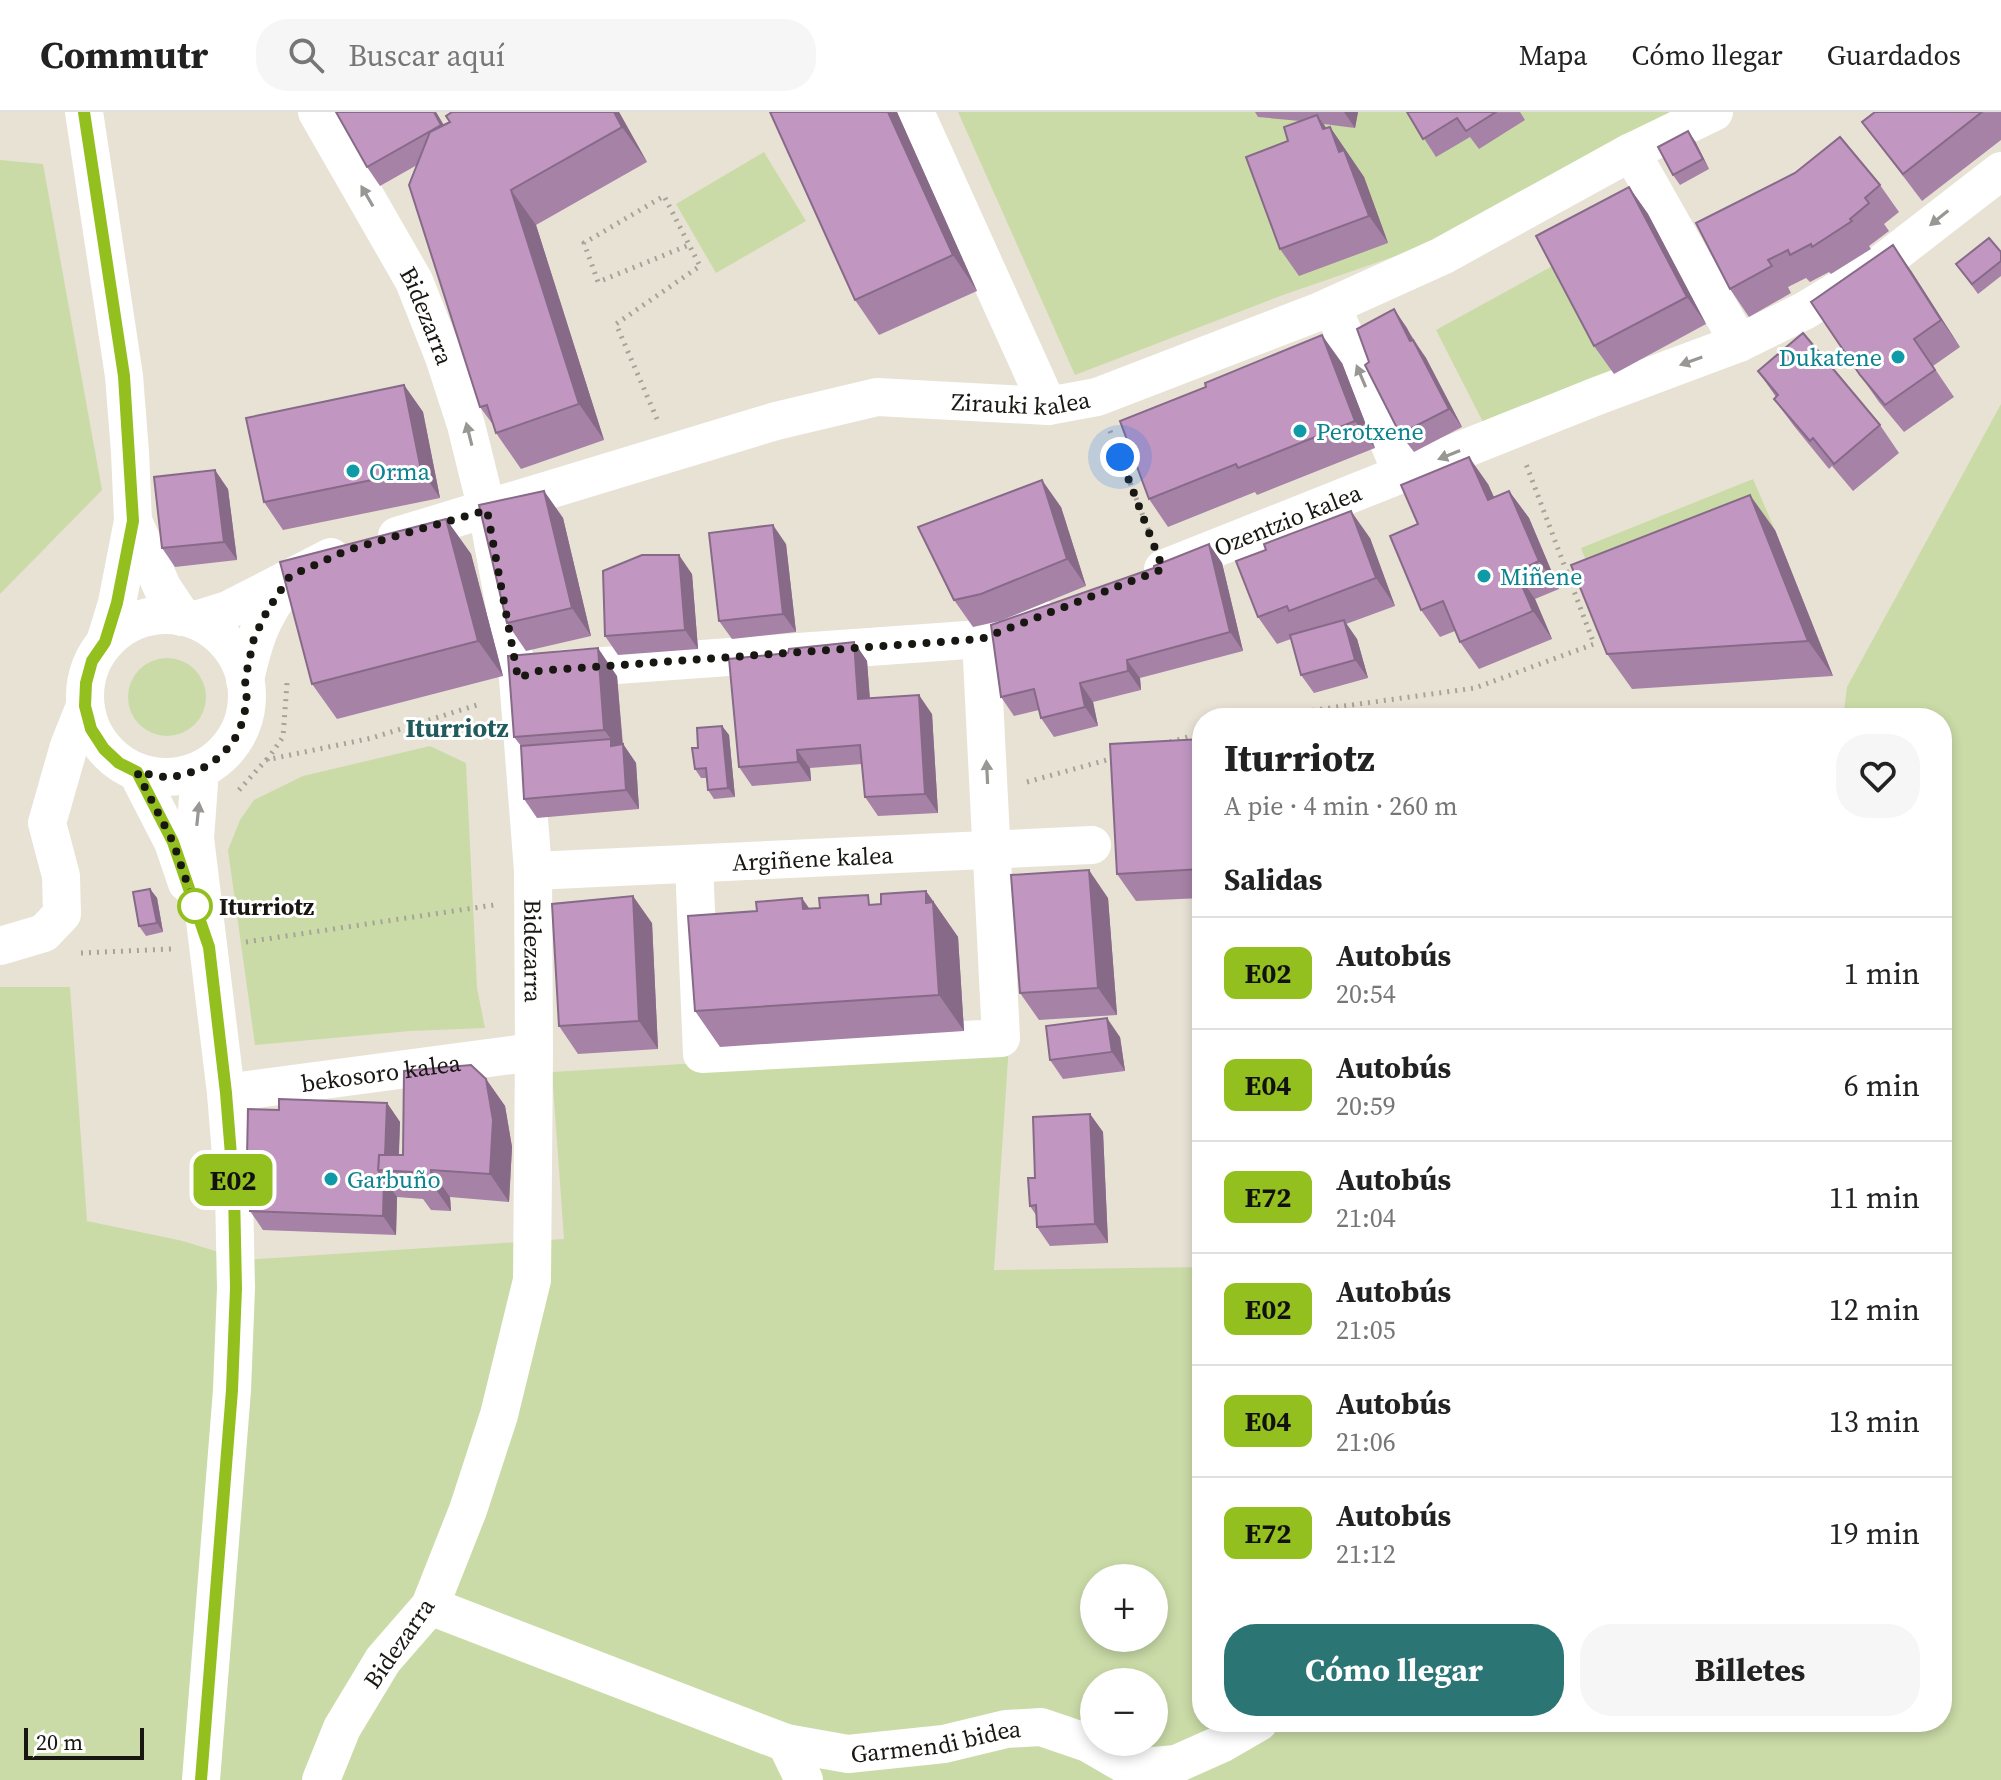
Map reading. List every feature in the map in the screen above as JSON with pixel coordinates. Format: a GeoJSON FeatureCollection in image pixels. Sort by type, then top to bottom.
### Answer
{"type":"FeatureCollection","features":[{"type":"Feature","properties":{"kind":"street"},"geometry":{"type":"LineString","coordinates":[[84,112],[124,376],[133,521],[117,603],[105,642],[92,661],[86,683],[85,706],[91,729],[104,749],[128,768],[173,842],[225,945]]}},
{"type":"Feature","properties":{"kind":"street","name":"Bidezarra"},"geometry":{"type":"LineString","coordinates":[[317,112],[414,281],[444,357],[466,425],[487,510],[518,678],[533,885],[534,1052],[532,1280],[499,1415],[468,1510],[430,1606],[383,1660],[342,1728],[321,1780]]}},
{"type":"Feature","properties":{"kind":"street"},"geometry":{"type":"LineString","coordinates":[[915,112],[1048,406]]}},
{"type":"Feature","properties":{"kind":"street","name":"Zirauki kalea"},"geometry":{"type":"LineString","coordinates":[[189,618],[228,610],[290,576],[348,550],[776,421],[877,397],[1048,406],[1097,397],[1332,306],[1442,256],[1631,152],[1714,112]]}},
{"type":"Feature","properties":{"kind":"street"},"geometry":{"type":"LineString","coordinates":[[1631,152],[1739,343]]}},
{"type":"Feature","properties":{"kind":"street","name":"Ozentzio kalea"},"geometry":{"type":"LineString","coordinates":[[1149,574],[1739,343],[1804,311],[1877,267],[2001,171]]}},
{"type":"Feature","properties":{"kind":"street"},"geometry":{"type":"LineString","coordinates":[[1332,306],[1402,474]]}},
{"type":"Feature","properties":{"kind":"street"},"geometry":{"type":"LineString","coordinates":[[56,791],[91,771],[128,768],[169,778],[200,770],[233,743],[242,723],[247,702],[239,660],[225,641],[189,618],[162,587],[133,521]]}},
{"type":"Feature","properties":{"kind":"street"},"geometry":{"type":"LineString","coordinates":[[245,680],[254,638],[290,576]]}},
{"type":"Feature","properties":{"kind":"street"},"geometry":{"type":"LineString","coordinates":[[518,678],[537,671],[981,639],[1065,607]]}},
{"type":"Feature","properties":{"kind":"street"},"geometry":{"type":"LineString","coordinates":[[105,642],[124,627],[145,618],[169,615],[189,618]]}},
{"type":"Feature","properties":{"kind":"street"},"geometry":{"type":"LineString","coordinates":[[694,864],[702,1054],[1001,1038],[981,639]]}},
{"type":"Feature","properties":{"kind":"street"},"geometry":{"type":"LineString","coordinates":[[0,946],[44,933],[62,914],[61,876],[47,823],[69,746],[85,706]]}},
{"type":"Feature","properties":{"kind":"street"},"geometry":{"type":"LineString","coordinates":[[200,770],[195,838],[225,945],[226,1093],[234,1192],[236,1288],[232,1390],[201,1780]]}},
{"type":"Feature","properties":{"kind":"street","name":"Argiñene kalea"},"geometry":{"type":"LineString","coordinates":[[533,885],[694,864],[1092,845]]}},
{"type":"Feature","properties":{"kind":"street","name":"bekosoro kalea"},"geometry":{"type":"LineString","coordinates":[[226,1093],[534,1052]]}},
{"type":"Feature","properties":{"kind":"street","name":"Garmendi bidea"},"geometry":{"type":"LineString","coordinates":[[430,1606],[786,1743],[848,1754],[944,1744],[1006,1729],[1041,1727],[1088,1743],[1131,1768],[1176,1764],[1242,1732]]}},
{"type":"Feature","properties":{"kind":"street"},"geometry":{"type":"LineString","coordinates":[[786,1743],[804,1780]]}},
{"type":"Feature","properties":{"kind":"path"},"geometry":{"type":"LineString","coordinates":[[671,417],[658,421],[616,324],[700,266],[664,196],[584,243],[598,282],[689,245]]}},
{"type":"Feature","properties":{"kind":"path"},"geometry":{"type":"LineString","coordinates":[[1330,708],[1475,688],[1594,644],[1514,429]]}},
{"type":"Feature","properties":{"kind":"path"},"geometry":{"type":"LineString","coordinates":[[1111,435],[1149,574]]}},
{"type":"Feature","properties":{"kind":"path"},"geometry":{"type":"LineString","coordinates":[[287,758],[372,738],[479,705],[518,678]]}},
{"type":"Feature","properties":{"kind":"path"},"geometry":{"type":"LineString","coordinates":[[1156,746],[1192,736]]}},
{"type":"Feature","properties":{"kind":"path"},"geometry":{"type":"LineString","coordinates":[[988,793],[1125,755]]}},
{"type":"Feature","properties":{"kind":"path"},"geometry":{"type":"LineString","coordinates":[[225,945],[533,885]]}},
{"type":"Feature","properties":{"kind":"green space"},"geometry":{"type":"Polygon","coordinates":[[[958,112],[1712,112],[1517,214],[1283,295],[1075,375],[958,112]]]}},
{"type":"Feature","properties":{"kind":"green space"},"geometry":{"type":"Polygon","coordinates":[[[764,152],[806,221],[716,273],[676,204],[764,152]]]}},
{"type":"Feature","properties":{"kind":"green space"},"geometry":{"type":"Polygon","coordinates":[[[0,160],[43,164],[102,490],[0,594],[0,160]]]}},
{"type":"Feature","properties":{"kind":"green space"},"geometry":{"type":"Polygon","coordinates":[[[1556,264],[1614,374],[1484,424],[1436,330],[1556,264]]]}},
{"type":"Feature","properties":{"kind":"green space"},"geometry":{"type":"Polygon","coordinates":[[[2001,404],[2001,1780],[0,1780],[0,987],[70,987],[87,1221],[183,1241],[244,1260],[564,1239],[552,1072],[1009,1044],[994,1270],[1192,1267],[1192,1732],[1952,1732],[1952,708],[1844,708],[1847,687],[2001,404]]]}},
{"type":"Feature","properties":{"kind":"green space"},"geometry":{"type":"Polygon","coordinates":[[[1753,479],[1775,530],[1601,599],[1581,548],[1753,479]]]}},
{"type":"Feature","properties":{"kind":"green space"},"geometry":{"type":"Polygon","coordinates":[[[167,658],[182,661],[199,675],[206,697],[203,712],[189,729],[167,736],[152,733],[135,719],[128,697],[131,682],[145,665],[167,658]]]}},
{"type":"Feature","properties":{"kind":"green space"},"geometry":{"type":"Polygon","coordinates":[[[430,746],[466,763],[477,988],[485,1028],[410,1031],[255,1045],[228,850],[240,820],[254,800],[303,776],[430,746]]]}},
{"type":"Feature","properties":{"kind":"building"},"geometry":{"type":"Polygon","coordinates":[[[336,112],[434,112],[441,125],[367,167],[336,112]]]}},
{"type":"Feature","properties":{"kind":"building"},"geometry":{"type":"Polygon","coordinates":[[[452,112],[614,112],[622,127],[511,190],[579,404],[496,433],[487,405],[480,407],[409,185],[430,132],[450,122],[446,116],[452,112]]]}},
{"type":"Feature","properties":{"kind":"building"},"geometry":{"type":"Polygon","coordinates":[[[770,112],[888,112],[953,255],[855,300],[770,112]]]}},
{"type":"Feature","properties":{"kind":"building"},"geometry":{"type":"Polygon","coordinates":[[[1407,112],[1496,112],[1466,131],[1457,118],[1423,139],[1407,112]]]}},
{"type":"Feature","properties":{"kind":"building"},"geometry":{"type":"Polygon","coordinates":[[[1875,112],[1982,112],[1903,174],[1862,122],[1875,112]]]}},
{"type":"Feature","properties":{"kind":"building"},"geometry":{"type":"Polygon","coordinates":[[[1317,115],[1323,129],[1330,127],[1339,152],[1344,150],[1369,216],[1280,249],[1246,157],[1288,141],[1284,127],[1317,115]]]}},
{"type":"Feature","properties":{"kind":"building"},"geometry":{"type":"Polygon","coordinates":[[[1688,131],[1703,159],[1673,175],[1658,147],[1688,131]]]}},
{"type":"Feature","properties":{"kind":"building"},"geometry":{"type":"Polygon","coordinates":[[[1840,137],[1880,185],[1865,198],[1869,203],[1850,219],[1852,221],[1812,247],[1811,244],[1790,255],[1788,250],[1768,260],[1772,266],[1730,289],[1696,223],[1795,173],[1840,137]]]}},
{"type":"Feature","properties":{"kind":"building"},"geometry":{"type":"Polygon","coordinates":[[[1629,187],[1687,297],[1594,346],[1536,236],[1629,187]]]}},
{"type":"Feature","properties":{"kind":"building"},"geometry":{"type":"Polygon","coordinates":[[[1989,238],[2001,252],[2001,261],[1972,284],[1956,264],[1989,238]]]}},
{"type":"Feature","properties":{"kind":"building","name":"Dukatene"},"geometry":{"type":"Polygon","coordinates":[[[1893,245],[1941,320],[1914,339],[1935,370],[1885,405],[1860,375],[1811,302],[1893,245]]]}},
{"type":"Feature","properties":{"kind":"building"},"geometry":{"type":"Polygon","coordinates":[[[1394,309],[1449,409],[1400,434],[1365,365],[1369,362],[1357,329],[1394,309]]]}},
{"type":"Feature","properties":{"kind":"building"},"geometry":{"type":"Polygon","coordinates":[[[1803,333],[1880,425],[1834,464],[1774,399],[1778,395],[1758,371],[1803,333]]]}},
{"type":"Feature","properties":{"kind":"building"},"geometry":{"type":"Polygon","coordinates":[[[1322,335],[1355,421],[1238,468],[1236,464],[1149,499],[1120,421],[1206,387],[1205,383],[1322,335]]]}},
{"type":"Feature","properties":{"kind":"building"},"geometry":{"type":"Polygon","coordinates":[[[404,385],[421,470],[264,502],[246,418],[404,385]]]}},
{"type":"Feature","properties":{"kind":"building","name":"Miñene"},"geometry":{"type":"Polygon","coordinates":[[[1469,457],[1488,500],[1509,491],[1539,561],[1516,572],[1533,611],[1460,642],[1443,601],[1421,610],[1390,536],[1418,524],[1401,485],[1469,457]]]}},
{"type":"Feature","properties":{"kind":"building"},"geometry":{"type":"Polygon","coordinates":[[[215,470],[224,542],[162,548],[154,477],[215,470]]]}},
{"type":"Feature","properties":{"kind":"building"},"geometry":{"type":"Polygon","coordinates":[[[1042,480],[1067,559],[981,594],[954,600],[918,527],[1042,480]]]}},
{"type":"Feature","properties":{"kind":"building"},"geometry":{"type":"Polygon","coordinates":[[[544,491],[572,608],[507,623],[479,505],[544,491]]]}},
{"type":"Feature","properties":{"kind":"building"},"geometry":{"type":"Polygon","coordinates":[[[1750,495],[1808,641],[1607,654],[1571,565],[1750,495]]]}},
{"type":"Feature","properties":{"kind":"building"},"geometry":{"type":"Polygon","coordinates":[[[1351,511],[1376,578],[1289,611],[1287,606],[1258,617],[1236,561],[1266,550],[1264,544],[1351,511]]]}},
{"type":"Feature","properties":{"kind":"building"},"geometry":{"type":"Polygon","coordinates":[[[446,519],[478,641],[312,684],[280,562],[446,519]]]}},
{"type":"Feature","properties":{"kind":"building"},"geometry":{"type":"Polygon","coordinates":[[[773,525],[783,614],[719,621],[709,533],[773,525]]]}},
{"type":"Feature","properties":{"kind":"building"},"geometry":{"type":"Polygon","coordinates":[[[1209,544],[1230,632],[1127,660],[1128,671],[1080,683],[1085,707],[1041,718],[1034,689],[1001,697],[991,625],[1154,568],[1209,544]]]}},
{"type":"Feature","properties":{"kind":"building"},"geometry":{"type":"Polygon","coordinates":[[[642,555],[679,555],[685,630],[605,636],[603,571],[642,555]]]}},
{"type":"Feature","properties":{"kind":"building"},"geometry":{"type":"Polygon","coordinates":[[[1344,620],[1355,660],[1301,675],[1290,635],[1344,620]]]}},
{"type":"Feature","properties":{"kind":"building"},"geometry":{"type":"Polygon","coordinates":[[[854,642],[858,699],[919,695],[925,794],[865,797],[860,745],[797,750],[798,762],[739,767],[729,659],[854,642]]]}},
{"type":"Feature","properties":{"kind":"building"},"geometry":{"type":"Polygon","coordinates":[[[598,648],[604,730],[514,737],[508,656],[598,648]]]}},
{"type":"Feature","properties":{"kind":"building"},"geometry":{"type":"Polygon","coordinates":[[[722,726],[728,788],[708,790],[706,768],[695,769],[692,748],[698,748],[697,728],[722,726]]]}},
{"type":"Feature","properties":{"kind":"building"},"geometry":{"type":"Polygon","coordinates":[[[611,739],[611,746],[623,744],[626,790],[524,799],[521,746],[611,739]]]}},
{"type":"Feature","properties":{"kind":"building"},"geometry":{"type":"Polygon","coordinates":[[[1192,740],[1192,870],[1117,874],[1110,744],[1192,740]]]}},
{"type":"Feature","properties":{"kind":"building"},"geometry":{"type":"Polygon","coordinates":[[[1089,870],[1098,988],[1020,993],[1011,875],[1089,870]]]}},
{"type":"Feature","properties":{"kind":"building"},"geometry":{"type":"Polygon","coordinates":[[[150,889],[157,923],[139,926],[133,892],[150,889]]]}},
{"type":"Feature","properties":{"kind":"building"},"geometry":{"type":"Polygon","coordinates":[[[926,891],[926,903],[933,902],[939,995],[695,1011],[688,916],[757,911],[756,902],[802,898],[803,909],[820,908],[819,898],[868,895],[869,905],[881,904],[881,894],[926,891]]]}},
{"type":"Feature","properties":{"kind":"building"},"geometry":{"type":"Polygon","coordinates":[[[633,896],[639,1021],[559,1026],[552,904],[633,896]]]}},
{"type":"Feature","properties":{"kind":"building"},"geometry":{"type":"Polygon","coordinates":[[[1107,1018],[1112,1052],[1050,1060],[1046,1026],[1107,1018]]]}},
{"type":"Feature","properties":{"kind":"building"},"geometry":{"type":"Polygon","coordinates":[[[471,1065],[486,1079],[493,1120],[490,1174],[431,1170],[432,1184],[412,1183],[412,1172],[378,1170],[379,1155],[403,1155],[404,1071],[471,1065]]]}},
{"type":"Feature","properties":{"kind":"building","name":"Garbuño"},"geometry":{"type":"Polygon","coordinates":[[[279,1099],[387,1103],[385,1155],[379,1155],[378,1170],[384,1179],[383,1216],[250,1211],[252,1157],[247,1157],[248,1109],[279,1110],[279,1099]]]}},
{"type":"Feature","properties":{"kind":"building"},"geometry":{"type":"Polygon","coordinates":[[[1090,1114],[1095,1224],[1037,1227],[1036,1205],[1030,1206],[1028,1178],[1035,1178],[1033,1117],[1090,1114]]]}},
{"type":"Feature","properties":{"kind":"bus line","name":"E02"},"geometry":{"type":"LineString","coordinates":[[84,112],[124,376],[133,521],[117,603],[105,642],[92,661],[86,683],[85,706],[91,729],[104,749],[119,763],[137,772],[173,842],[209,947],[234,1192],[236,1288],[232,1390],[201,1780]]}},
{"type":"Feature","properties":{"kind":"place","name":"Dukatene"},"geometry":{"type":"Point","coordinates":[1898,357]}},
{"type":"Feature","properties":{"kind":"place","name":"Perotxene"},"geometry":{"type":"Point","coordinates":[1300,431]}},
{"type":"Feature","properties":{"kind":"place","name":"Orma"},"geometry":{"type":"Point","coordinates":[353,471]}},
{"type":"Feature","properties":{"kind":"place","name":"Miñene"},"geometry":{"type":"Point","coordinates":[1484,576]}},
{"type":"Feature","properties":{"kind":"place","name":"Iturriotz"},"geometry":{"type":"Point","coordinates":[195,906]}},
{"type":"Feature","properties":{"kind":"place","name":"Garbuño"},"geometry":{"type":"Point","coordinates":[331,1179]}},
{"type":"Feature","properties":{"kind":"district","name":"Iturriotz"},"geometry":{"type":"Point","coordinates":[457,728]}},
{"type":"Feature","properties":{"kind":"route"},"geometry":{"type":"LineString","coordinates":[[195,906],[173,842],[137,772],[169,778],[200,770],[233,743],[247,702],[245,680],[254,638],[290,576],[348,550],[487,510],[518,678],[537,671],[981,639],[1163,569],[1120,457]]}}]}
